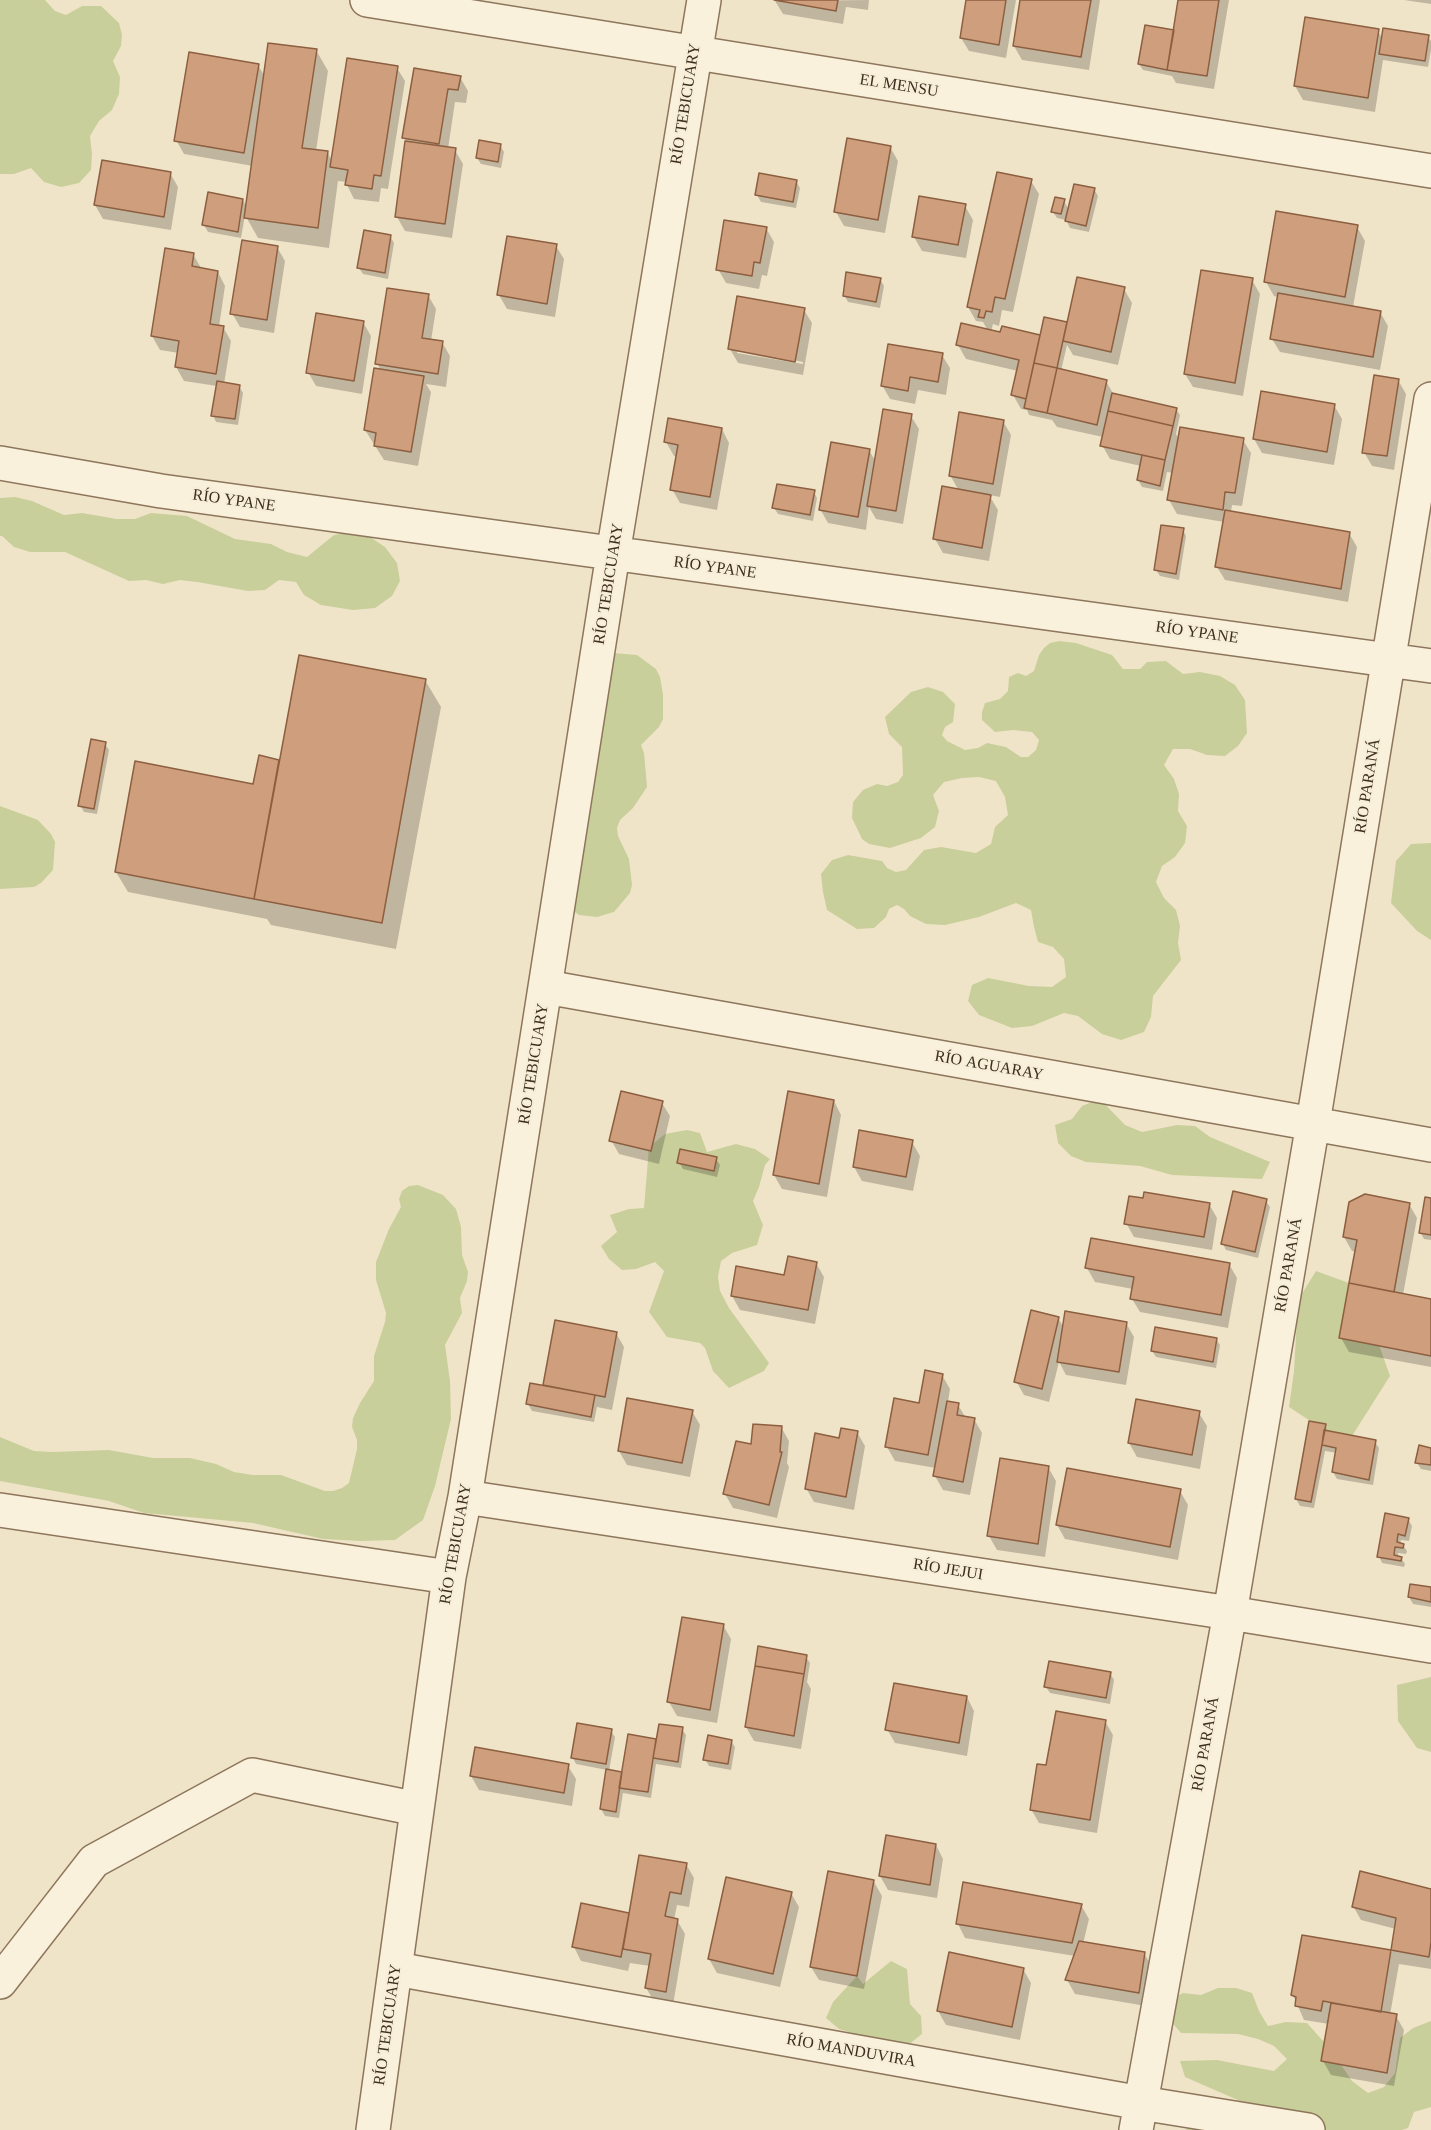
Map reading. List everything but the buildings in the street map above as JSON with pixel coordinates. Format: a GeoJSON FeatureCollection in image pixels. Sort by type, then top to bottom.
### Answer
{"type":"FeatureCollection","features":[{"type":"Feature","properties":{"kind":"street","name":"EL MENSU"},"geometry":{"type":"LineString","coordinates":[[367,0],[1431,171]]}},
{"type":"Feature","properties":{"kind":"street","name":"RÍO TEBICUARY"},"geometry":{"type":"LineString","coordinates":[[373,2130],[449,1577],[465,1497],[704,0]]}},
{"type":"Feature","properties":{"kind":"street","name":"RÍO PARANÁ"},"geometry":{"type":"LineString","coordinates":[[1138,2116],[1230,1613],[1313,1123],[1431,399]]}},
{"type":"Feature","properties":{"kind":"street","name":"RÍO YPANE"},"geometry":{"type":"LineString","coordinates":[[0,463],[161,490],[1431,666]]}},
{"type":"Feature","properties":{"kind":"street","name":"RÍO AGUARAY"},"geometry":{"type":"LineString","coordinates":[[546,987],[1431,1145]]}},
{"type":"Feature","properties":{"kind":"street","name":"RÍO JEJUI"},"geometry":{"type":"LineString","coordinates":[[465,1497],[1230,1613],[1431,1646]]}},
{"type":"Feature","properties":{"kind":"street"},"geometry":{"type":"LineString","coordinates":[[0,1510],[449,1577]]}},
{"type":"Feature","properties":{"kind":"street"},"geometry":{"type":"LineString","coordinates":[[0,1982],[94,1861],[252,1775],[417,1809]]}},
{"type":"Feature","properties":{"kind":"street","name":"RÍO MANDUVIRA"},"geometry":{"type":"LineString","coordinates":[[396,1969],[1138,2116],[1308,2130]]}},
{"type":"Feature","properties":{"kind":"green space"},"geometry":{"type":"Polygon","coordinates":[[[0,0],[45,0],[55,11],[66,15],[82,6],[101,6],[119,23],[122,35],[121,46],[113,61],[120,77],[119,94],[112,110],[99,121],[90,136],[91,170],[79,183],[61,187],[44,182],[31,168],[14,174],[0,174],[0,0]]]}},
{"type":"Feature","properties":{"kind":"green space"},"geometry":{"type":"Polygon","coordinates":[[[15,497],[32,501],[64,515],[82,513],[117,519],[135,519],[151,513],[187,516],[235,539],[271,544],[287,552],[307,557],[334,535],[352,532],[370,537],[385,547],[397,563],[400,581],[392,596],[375,608],[353,610],[321,605],[304,595],[296,582],[279,580],[265,590],[248,591],[180,580],[163,584],[146,580],[129,581],[65,552],[30,552],[14,547],[0,536],[0,498],[15,497]]]}},
{"type":"Feature","properties":{"kind":"green space"},"geometry":{"type":"Polygon","coordinates":[[[1059,641],[1076,643],[1112,655],[1123,669],[1140,669],[1147,662],[1166,661],[1183,674],[1200,672],[1220,676],[1235,685],[1245,700],[1247,733],[1238,746],[1225,756],[1207,755],[1190,749],[1173,749],[1164,765],[1174,779],[1179,794],[1178,811],[1187,826],[1185,843],[1175,857],[1162,866],[1156,882],[1164,898],[1176,910],[1180,926],[1178,943],[1181,960],[1153,996],[1151,1017],[1144,1032],[1121,1040],[1102,1034],[1078,1016],[1064,1013],[1032,1026],[1012,1028],[979,1015],[968,1001],[972,985],[988,978],[1029,986],[1052,987],[1066,977],[1064,959],[1053,947],[1038,942],[1031,910],[1016,903],[979,917],[945,925],[926,924],[910,916],[897,905],[889,909],[886,917],[874,928],[857,929],[827,910],[823,892],[821,874],[832,860],[848,855],[882,861],[887,868],[896,872],[906,870],[924,850],[941,847],[976,853],[991,844],[995,827],[1008,815],[1005,797],[996,781],[979,777],[944,782],[933,795],[939,811],[935,827],[921,838],[890,848],[869,844],[862,839],[852,818],[853,802],[863,790],[877,784],[887,786],[898,782],[903,775],[902,747],[889,734],[885,717],[911,692],[928,687],[943,692],[955,704],[953,722],[945,727],[942,735],[947,741],[965,750],[978,748],[987,743],[1006,747],[1021,757],[1028,757],[1036,750],[1039,740],[1032,732],[1013,730],[995,732],[982,720],[982,712],[985,703],[1000,699],[1008,691],[1009,677],[1018,673],[1026,676],[1034,671],[1044,648],[1050,643],[1059,641]]]}},
{"type":"Feature","properties":{"kind":"green space"},"geometry":{"type":"Polygon","coordinates":[[[613,653],[637,655],[656,669],[663,694],[663,719],[659,727],[641,745],[644,753],[647,787],[633,808],[620,820],[617,828],[618,836],[629,859],[632,885],[630,893],[614,912],[597,917],[579,915],[565,905],[613,653]]]}},
{"type":"Feature","properties":{"kind":"green space"},"geometry":{"type":"Polygon","coordinates":[[[0,806],[38,820],[55,842],[53,870],[34,887],[0,889],[0,806]]]}},
{"type":"Feature","properties":{"kind":"green space"},"geometry":{"type":"Polygon","coordinates":[[[1431,843],[1431,940],[1417,931],[1391,903],[1396,861],[1411,844],[1431,843]]]}},
{"type":"Feature","properties":{"kind":"green space"},"geometry":{"type":"Polygon","coordinates":[[[1100,1099],[1125,1125],[1142,1132],[1177,1125],[1195,1126],[1210,1137],[1270,1162],[1262,1179],[1172,1175],[1140,1166],[1086,1162],[1071,1156],[1058,1143],[1055,1125],[1072,1119],[1082,1106],[1100,1099]]]}},
{"type":"Feature","properties":{"kind":"green space"},"geometry":{"type":"Polygon","coordinates":[[[687,1130],[700,1133],[707,1152],[736,1144],[755,1149],[770,1159],[765,1165],[753,1201],[763,1225],[757,1245],[732,1253],[721,1261],[718,1277],[720,1291],[729,1308],[769,1363],[764,1371],[729,1388],[713,1371],[705,1348],[700,1343],[667,1337],[649,1312],[664,1271],[655,1262],[636,1269],[622,1270],[609,1259],[601,1246],[617,1232],[610,1215],[629,1209],[644,1208],[649,1147],[665,1134],[687,1130]]]}},
{"type":"Feature","properties":{"kind":"green space"},"geometry":{"type":"Polygon","coordinates":[[[418,1185],[443,1195],[456,1209],[461,1227],[462,1255],[468,1272],[460,1298],[462,1313],[445,1345],[450,1381],[451,1419],[435,1486],[423,1520],[395,1540],[323,1539],[253,1523],[144,1513],[109,1501],[0,1481],[0,1437],[34,1451],[109,1450],[153,1458],[190,1458],[216,1464],[234,1472],[281,1475],[325,1491],[342,1488],[349,1483],[357,1449],[357,1440],[352,1427],[353,1418],[374,1381],[374,1356],[385,1322],[386,1313],[376,1280],[376,1262],[389,1229],[401,1207],[399,1199],[402,1191],[409,1186],[418,1185]]]}},
{"type":"Feature","properties":{"kind":"green space"},"geometry":{"type":"Polygon","coordinates":[[[1316,1271],[1349,1283],[1378,1342],[1390,1376],[1352,1436],[1324,1430],[1289,1407],[1294,1371],[1298,1300],[1316,1271]]]}},
{"type":"Feature","properties":{"kind":"green space"},"geometry":{"type":"Polygon","coordinates":[[[1431,1677],[1431,1752],[1417,1748],[1398,1721],[1397,1685],[1431,1677]]]}},
{"type":"Feature","properties":{"kind":"green space"},"geometry":{"type":"Polygon","coordinates":[[[891,1961],[907,1969],[910,2004],[921,2016],[922,2034],[908,2045],[890,2045],[839,2029],[826,2018],[833,2002],[857,1976],[863,1984],[891,1961]]]}},
{"type":"Feature","properties":{"kind":"green space"},"geometry":{"type":"Polygon","coordinates":[[[1218,1988],[1236,1988],[1252,1993],[1268,2026],[1286,2022],[1307,2023],[1331,2050],[1352,2081],[1368,2093],[1384,2087],[1395,2073],[1400,2038],[1413,2028],[1431,2021],[1431,2107],[1414,2112],[1408,2128],[1402,2130],[1184,2130],[1256,2108],[1185,2077],[1180,2061],[1217,2060],[1274,2071],[1287,2059],[1274,2046],[1258,2039],[1238,2034],[1181,2033],[1169,2019],[1166,2002],[1183,1993],[1201,1995],[1218,1988]]]}}]}
